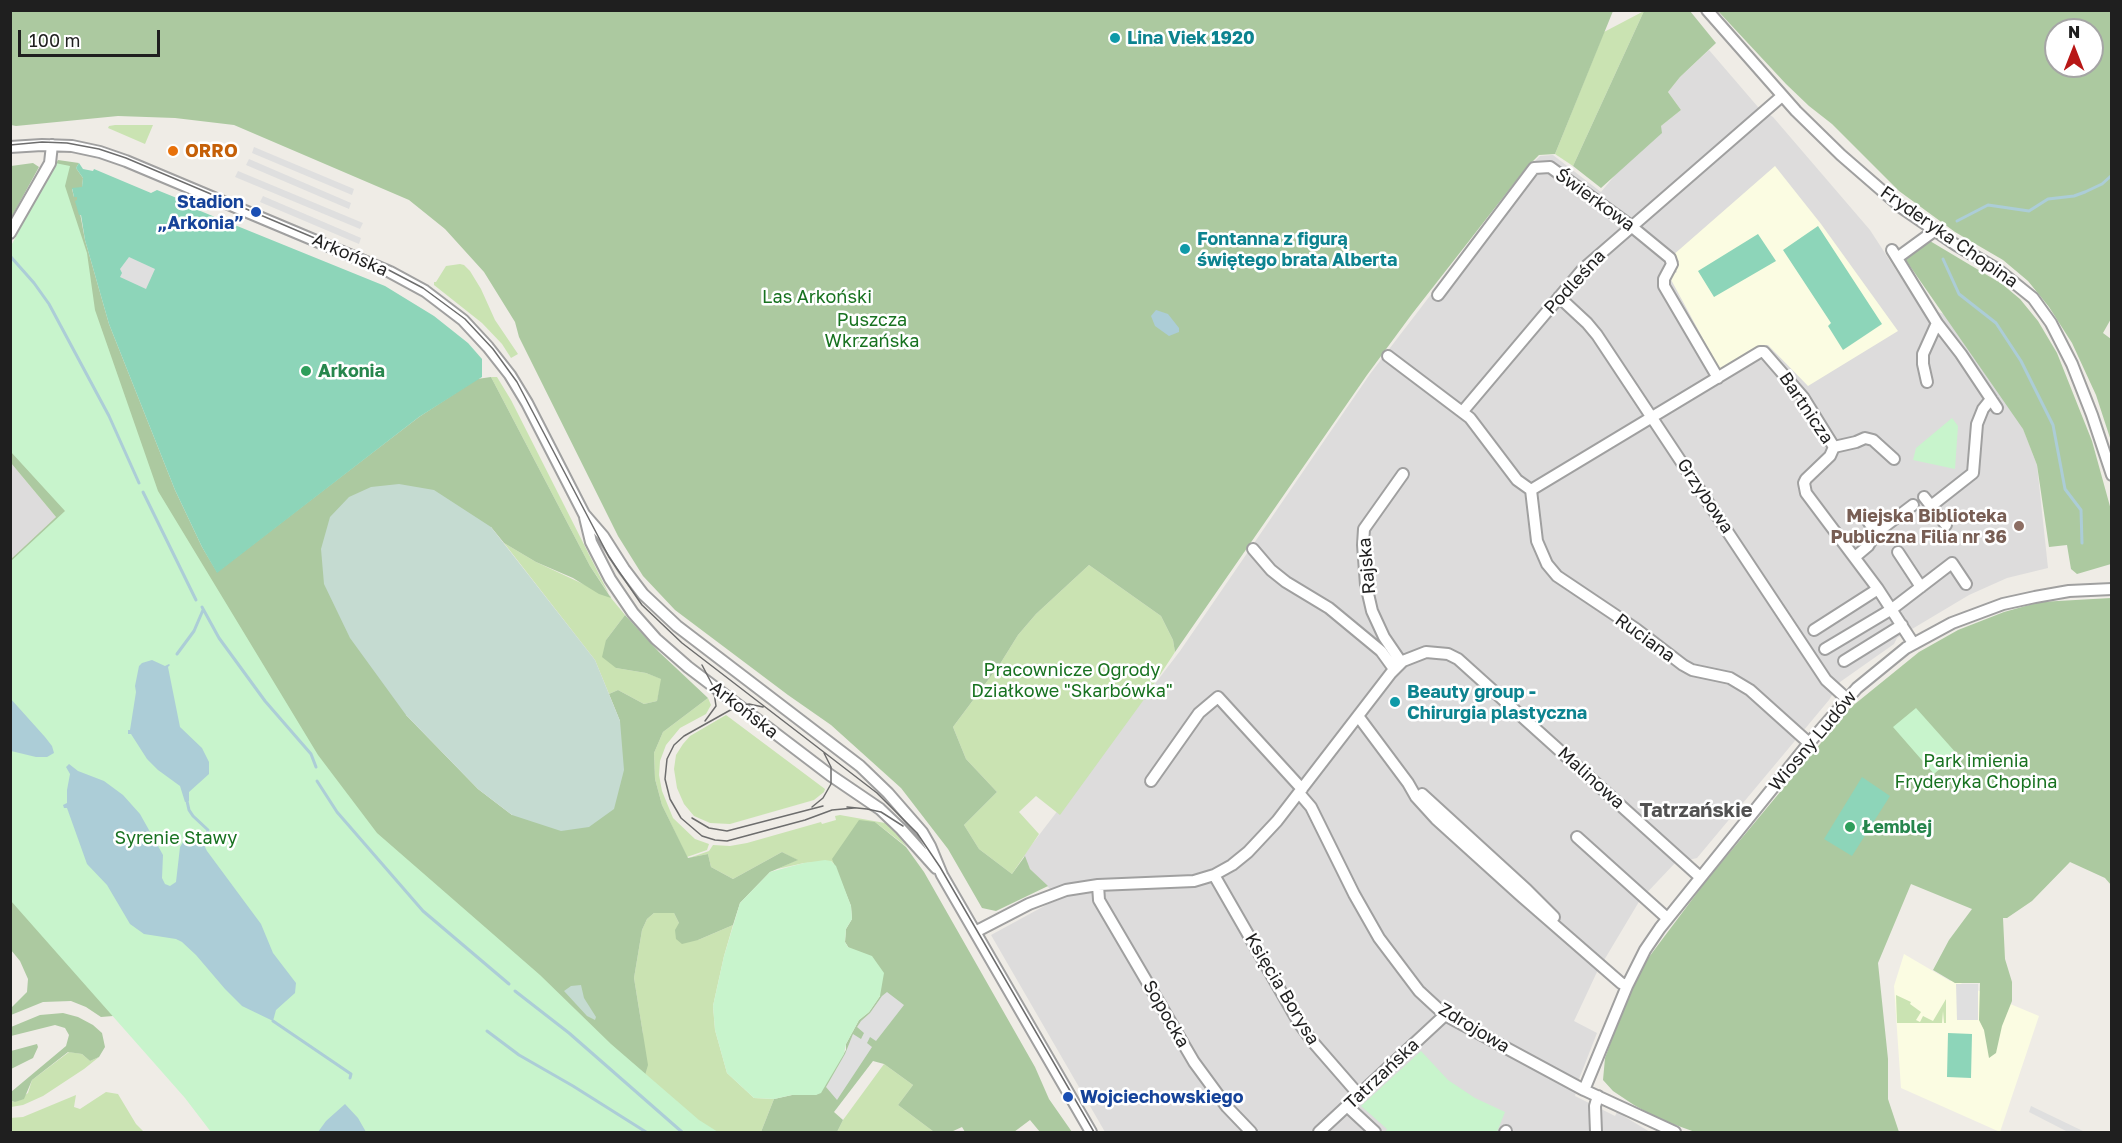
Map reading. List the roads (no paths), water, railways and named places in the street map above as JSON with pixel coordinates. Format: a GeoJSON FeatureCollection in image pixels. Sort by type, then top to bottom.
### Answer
{"type":"FeatureCollection","features":[{"type":"Feature","properties":{"kind":"street","name":"Fryderyka Chopina"},"geometry":{"type":"LineString","coordinates":[[1707,10],[1782,96],[1841,155],[1902,208],[2022,287],[2042,309],[2061,341],[2083,388],[2112,475]]}},
{"type":"Feature","properties":{"kind":"street","name":"Podleśna"},"geometry":{"type":"LineString","coordinates":[[1463,411],[1583,269],[1782,96]]}},
{"type":"Feature","properties":{"kind":"street"},"geometry":{"type":"LineString","coordinates":[[10,233],[50,163],[52,145]]}},
{"type":"Feature","properties":{"kind":"street","name":"Arkońska"},"geometry":{"type":"LineString","coordinates":[[10,147],[52,145],[84,148],[126,160],[401,278],[431,295],[463,320],[503,365],[526,403],[584,514],[604,537],[632,580],[665,616],[852,760],[880,785],[923,833],[942,875],[1091,1132]]}},
{"type":"Feature","properties":{"kind":"street","name":"Świerkowa"},"geometry":{"type":"LineString","coordinates":[[1438,295],[1534,168],[1550,167],[1631,226],[1670,258],[1671,264],[1664,279],[1664,286],[1718,378]]}},
{"type":"Feature","properties":{"kind":"street"},"geometry":{"type":"LineString","coordinates":[[1934,231],[1894,254],[1937,323],[1994,403],[1983,409],[1977,424],[1974,473],[1928,502],[1946,525]]}},
{"type":"Feature","properties":{"kind":"street","name":"Grzybowa"},"geometry":{"type":"LineString","coordinates":[[1559,297],[1587,322],[1597,335],[1826,680],[1847,699]]}},
{"type":"Feature","properties":{"kind":"street"},"geometry":{"type":"LineString","coordinates":[[1926,382],[1923,354],[1937,323]]}},
{"type":"Feature","properties":{"kind":"street","name":"Bartnicza"},"geometry":{"type":"LineString","coordinates":[[1718,378],[1760,352],[1768,355],[1803,397],[1834,447],[1830,456],[1806,479],[1806,494],[1878,589],[1913,643]]}},
{"type":"Feature","properties":{"kind":"street"},"geometry":{"type":"LineString","coordinates":[[1388,356],[1463,411],[1476,424],[1517,480],[1531,490],[1718,378]]}},
{"type":"Feature","properties":{"kind":"street"},"geometry":{"type":"LineString","coordinates":[[1834,447],[1865,438],[1873,440],[1894,459]]}},
{"type":"Feature","properties":{"kind":"street","name":"Rajska"},"geometry":{"type":"LineString","coordinates":[[1398,666],[1372,611],[1366,585],[1363,545],[1364,529],[1403,474]]}},
{"type":"Feature","properties":{"kind":"street","name":"Ruciana"},"geometry":{"type":"LineString","coordinates":[[1531,490],[1537,541],[1547,564],[1557,576],[1636,629],[1683,665],[1692,670],[1730,678],[1750,690],[1809,743]]}},
{"type":"Feature","properties":{"kind":"street"},"geometry":{"type":"LineString","coordinates":[[1855,557],[1868,546],[1876,533],[1913,505]]}},
{"type":"Feature","properties":{"kind":"street","name":"Arkońska"},"geometry":{"type":"LineString","coordinates":[[584,514],[591,542],[610,579],[627,605],[653,636],[682,662],[830,775],[887,815],[942,875]]}},
{"type":"Feature","properties":{"kind":"street"},"geometry":{"type":"LineString","coordinates":[[1868,520],[1876,533]]}},
{"type":"Feature","properties":{"kind":"street"},"geometry":{"type":"LineString","coordinates":[[975,932],[1029,904],[1054,894],[1098,885],[1194,881],[1214,875],[1232,865],[1248,852],[1277,821],[1398,666],[1329,608],[1286,582],[1271,570],[1252,549]]}},
{"type":"Feature","properties":{"kind":"street"},"geometry":{"type":"LineString","coordinates":[[1898,552],[1921,587]]}},
{"type":"Feature","properties":{"kind":"street"},"geometry":{"type":"LineString","coordinates":[[1826,649],[1892,609],[1952,563],[1965,584]]}},
{"type":"Feature","properties":{"kind":"street"},"geometry":{"type":"LineString","coordinates":[[1814,630],[1878,589]]}},
{"type":"Feature","properties":{"kind":"street","name":"Wiosny Ludów"},"geometry":{"type":"LineString","coordinates":[[1584,1090],[1627,986],[1645,950],[1667,918],[1809,743],[1847,699],[1877,670],[1913,643],[1952,623],[2003,604],[2054,593],[2112,589]]}},
{"type":"Feature","properties":{"kind":"street"},"geometry":{"type":"LineString","coordinates":[[1844,661],[1902,625]]}},
{"type":"Feature","properties":{"kind":"street","name":"Malinowa"},"geometry":{"type":"LineString","coordinates":[[1398,666],[1418,654],[1437,652],[1458,659],[1700,877]]}},
{"type":"Feature","properties":{"kind":"street","name":"Zdrojowa"},"geometry":{"type":"LineString","coordinates":[[1151,781],[1199,713],[1218,697],[1300,791],[1311,807],[1379,938],[1419,991],[1445,1015],[1584,1090],[1675,1132]]}},
{"type":"Feature","properties":{"kind":"street"},"geometry":{"type":"LineString","coordinates":[[1358,716],[1408,783],[1527,890],[1558,921],[1568,938],[1627,986]]}},
{"type":"Feature","properties":{"kind":"street"},"geometry":{"type":"LineString","coordinates":[[1577,837],[1667,918]]}},
{"type":"Feature","properties":{"kind":"street","name":"Księcia Borysa"},"geometry":{"type":"LineString","coordinates":[[1214,875],[1299,1023],[1359,1095]]}},
{"type":"Feature","properties":{"kind":"street","name":"Sopocka"},"geometry":{"type":"LineString","coordinates":[[1098,885],[1099,900],[1194,1062],[1227,1107],[1251,1132]]}},
{"type":"Feature","properties":{"kind":"street","name":"Tatrzańska"},"geometry":{"type":"LineString","coordinates":[[1319,1132],[1445,1015]]}},
{"type":"Feature","properties":{"kind":"street"},"geometry":{"type":"LineString","coordinates":[[1596,1132],[1595,1106],[1598,1096]]}},
{"type":"Feature","properties":{"kind":"street"},"geometry":{"type":"LineString","coordinates":[[1347,1106],[1375,1132]]}},
{"type":"Feature","properties":{"kind":"water"},"geometry":{"type":"Polygon","coordinates":[[[1156,310],[1168,314],[1179,328],[1179,332],[1169,336],[1155,326],[1151,316],[1156,310]]]}},
{"type":"Feature","properties":{"kind":"water"},"geometry":{"type":"Polygon","coordinates":[[[152,660],[165,666],[170,665],[168,667],[180,727],[202,748],[209,762],[209,774],[189,792],[189,801],[185,802],[180,786],[147,759],[131,734],[128,734],[139,666],[152,660]]]}},
{"type":"Feature","properties":{"kind":"water"},"geometry":{"type":"Polygon","coordinates":[[[10,698],[45,737],[54,753],[47,757],[36,757],[11,751],[10,698]]]}},
{"type":"Feature","properties":{"kind":"water","name":"Syrenie Stawy"},"geometry":{"type":"Polygon","coordinates":[[[69,764],[78,771],[104,781],[123,795],[140,814],[163,855],[162,878],[165,884],[170,886],[176,882],[180,847],[185,839],[195,844],[204,841],[207,843],[205,847],[207,851],[261,924],[273,953],[296,983],[295,993],[276,1010],[273,1021],[242,1006],[182,942],[144,934],[130,924],[107,885],[87,864],[67,808],[64,808],[63,805],[67,803],[70,774],[66,767],[69,764]]]}},
{"type":"Feature","properties":{"kind":"water"},"geometry":{"type":"Polygon","coordinates":[[[345,1104],[358,1118],[366,1132],[318,1132],[326,1121],[345,1104]]]}},
{"type":"Feature","properties":{"kind":"waterway"},"geometry":{"type":"LineString","coordinates":[[1957,221],[1988,205],[2029,211],[2048,199],[2074,196],[2085,192],[2102,184],[2112,175]]}},
{"type":"Feature","properties":{"kind":"waterway"},"geometry":{"type":"LineString","coordinates":[[11,257],[49,304],[109,416],[139,483]]}},
{"type":"Feature","properties":{"kind":"waterway"},"geometry":{"type":"LineString","coordinates":[[1943,259],[1959,294],[1996,323],[2021,361],[2053,425],[2065,489],[2081,510],[2082,543]]}},
{"type":"Feature","properties":{"kind":"waterway"},"geometry":{"type":"LineString","coordinates":[[143,492],[196,600]]}},
{"type":"Feature","properties":{"kind":"waterway"},"geometry":{"type":"LineString","coordinates":[[202,607],[219,638],[265,701],[311,754],[316,767]]}},
{"type":"Feature","properties":{"kind":"waterway"},"geometry":{"type":"LineString","coordinates":[[177,654],[194,631],[203,610]]}},
{"type":"Feature","properties":{"kind":"waterway"},"geometry":{"type":"LineString","coordinates":[[317,781],[337,812],[423,911],[509,984]]}},
{"type":"Feature","properties":{"kind":"waterway"},"geometry":{"type":"LineString","coordinates":[[187,801],[193,816],[208,830],[205,842]]}},
{"type":"Feature","properties":{"kind":"waterway"},"geometry":{"type":"LineString","coordinates":[[515,991],[569,1033],[682,1132]]}},
{"type":"Feature","properties":{"kind":"waterway"},"geometry":{"type":"LineString","coordinates":[[273,1021],[351,1074],[350,1078]]}},
{"type":"Feature","properties":{"kind":"waterway"},"geometry":{"type":"LineString","coordinates":[[487,1031],[519,1055],[646,1132]]}},
{"type":"Feature","properties":{"kind":"tram line"},"geometry":{"type":"LineString","coordinates":[[10,145],[42,142],[67,143],[99,149],[126,158],[383,267],[423,288],[465,319],[493,349],[517,382],[609,557],[642,605],[682,643],[877,793],[917,833],[940,867],[1094,1132]]}},
{"type":"Feature","properties":{"kind":"tram line"},"geometry":{"type":"LineString","coordinates":[[702,665],[713,686],[716,706],[705,721]]}},
{"type":"Feature","properties":{"kind":"tram line"},"geometry":{"type":"LineString","coordinates":[[763,707],[749,704],[734,708],[684,736],[674,745],[667,759],[665,779],[670,799],[681,818],[702,836],[727,841],[805,820],[832,810],[854,808]]}},
{"type":"Feature","properties":{"kind":"tram line"},"geometry":{"type":"LineString","coordinates":[[812,807],[823,798],[831,784],[831,767],[824,753]]}},
{"type":"Feature","properties":{"kind":"tram line"},"geometry":{"type":"LineString","coordinates":[[692,818],[709,828],[727,831],[823,806]]}},
{"type":"Feature","properties":{"kind":"tram line"},"geometry":{"type":"LineString","coordinates":[[847,807],[881,812],[903,826]]}},
{"type":"Feature","properties":{"kind":"place","name":"Lina Viek 1920"},"geometry":{"type":"Point","coordinates":[1115,38]}},
{"type":"Feature","properties":{"kind":"place","name":"ORRO"},"geometry":{"type":"Point","coordinates":[173,151]}},
{"type":"Feature","properties":{"kind":"place","name":"Stadion „Arkonia”"},"geometry":{"type":"Point","coordinates":[256,212]}},
{"type":"Feature","properties":{"kind":"place","name":"Fontanna z figurą świętego brata Alberta"},"geometry":{"type":"Point","coordinates":[1185,249]}},
{"type":"Feature","properties":{"kind":"place","name":"Arkonia"},"geometry":{"type":"Point","coordinates":[306,371]}},
{"type":"Feature","properties":{"kind":"place","name":"Miejska Biblioteka Publiczna Filia nr 36"},"geometry":{"type":"Point","coordinates":[2019,526]}},
{"type":"Feature","properties":{"kind":"place","name":"Beauty group - Chirurgia plastyczna"},"geometry":{"type":"Point","coordinates":[1395,702]}},
{"type":"Feature","properties":{"kind":"place","name":"Łemblej"},"geometry":{"type":"Point","coordinates":[1850,827]}},
{"type":"Feature","properties":{"kind":"place","name":"Wojciechowskiego"},"geometry":{"type":"Point","coordinates":[1068,1097]}},
{"type":"Feature","properties":{"kind":"district","name":"Tatrzańskie"},"geometry":{"type":"Point","coordinates":[1696,811]}},
{"type":"Feature","properties":{"kind":"park label","name":"Las Arkoński"},"geometry":{"type":"Point","coordinates":[817,297]}},
{"type":"Feature","properties":{"kind":"park label","name":"Puszcza Wkrzańska"},"geometry":{"type":"Point","coordinates":[872,330]}},
{"type":"Feature","properties":{"kind":"park label","name":"Pracownicze Ogrody Działkowe \"Skarbówka\""},"geometry":{"type":"Point","coordinates":[1072,680]}},
{"type":"Feature","properties":{"kind":"park label","name":"Park imienia Fryderyka Chopina"},"geometry":{"type":"Point","coordinates":[1976,771]}}]}
